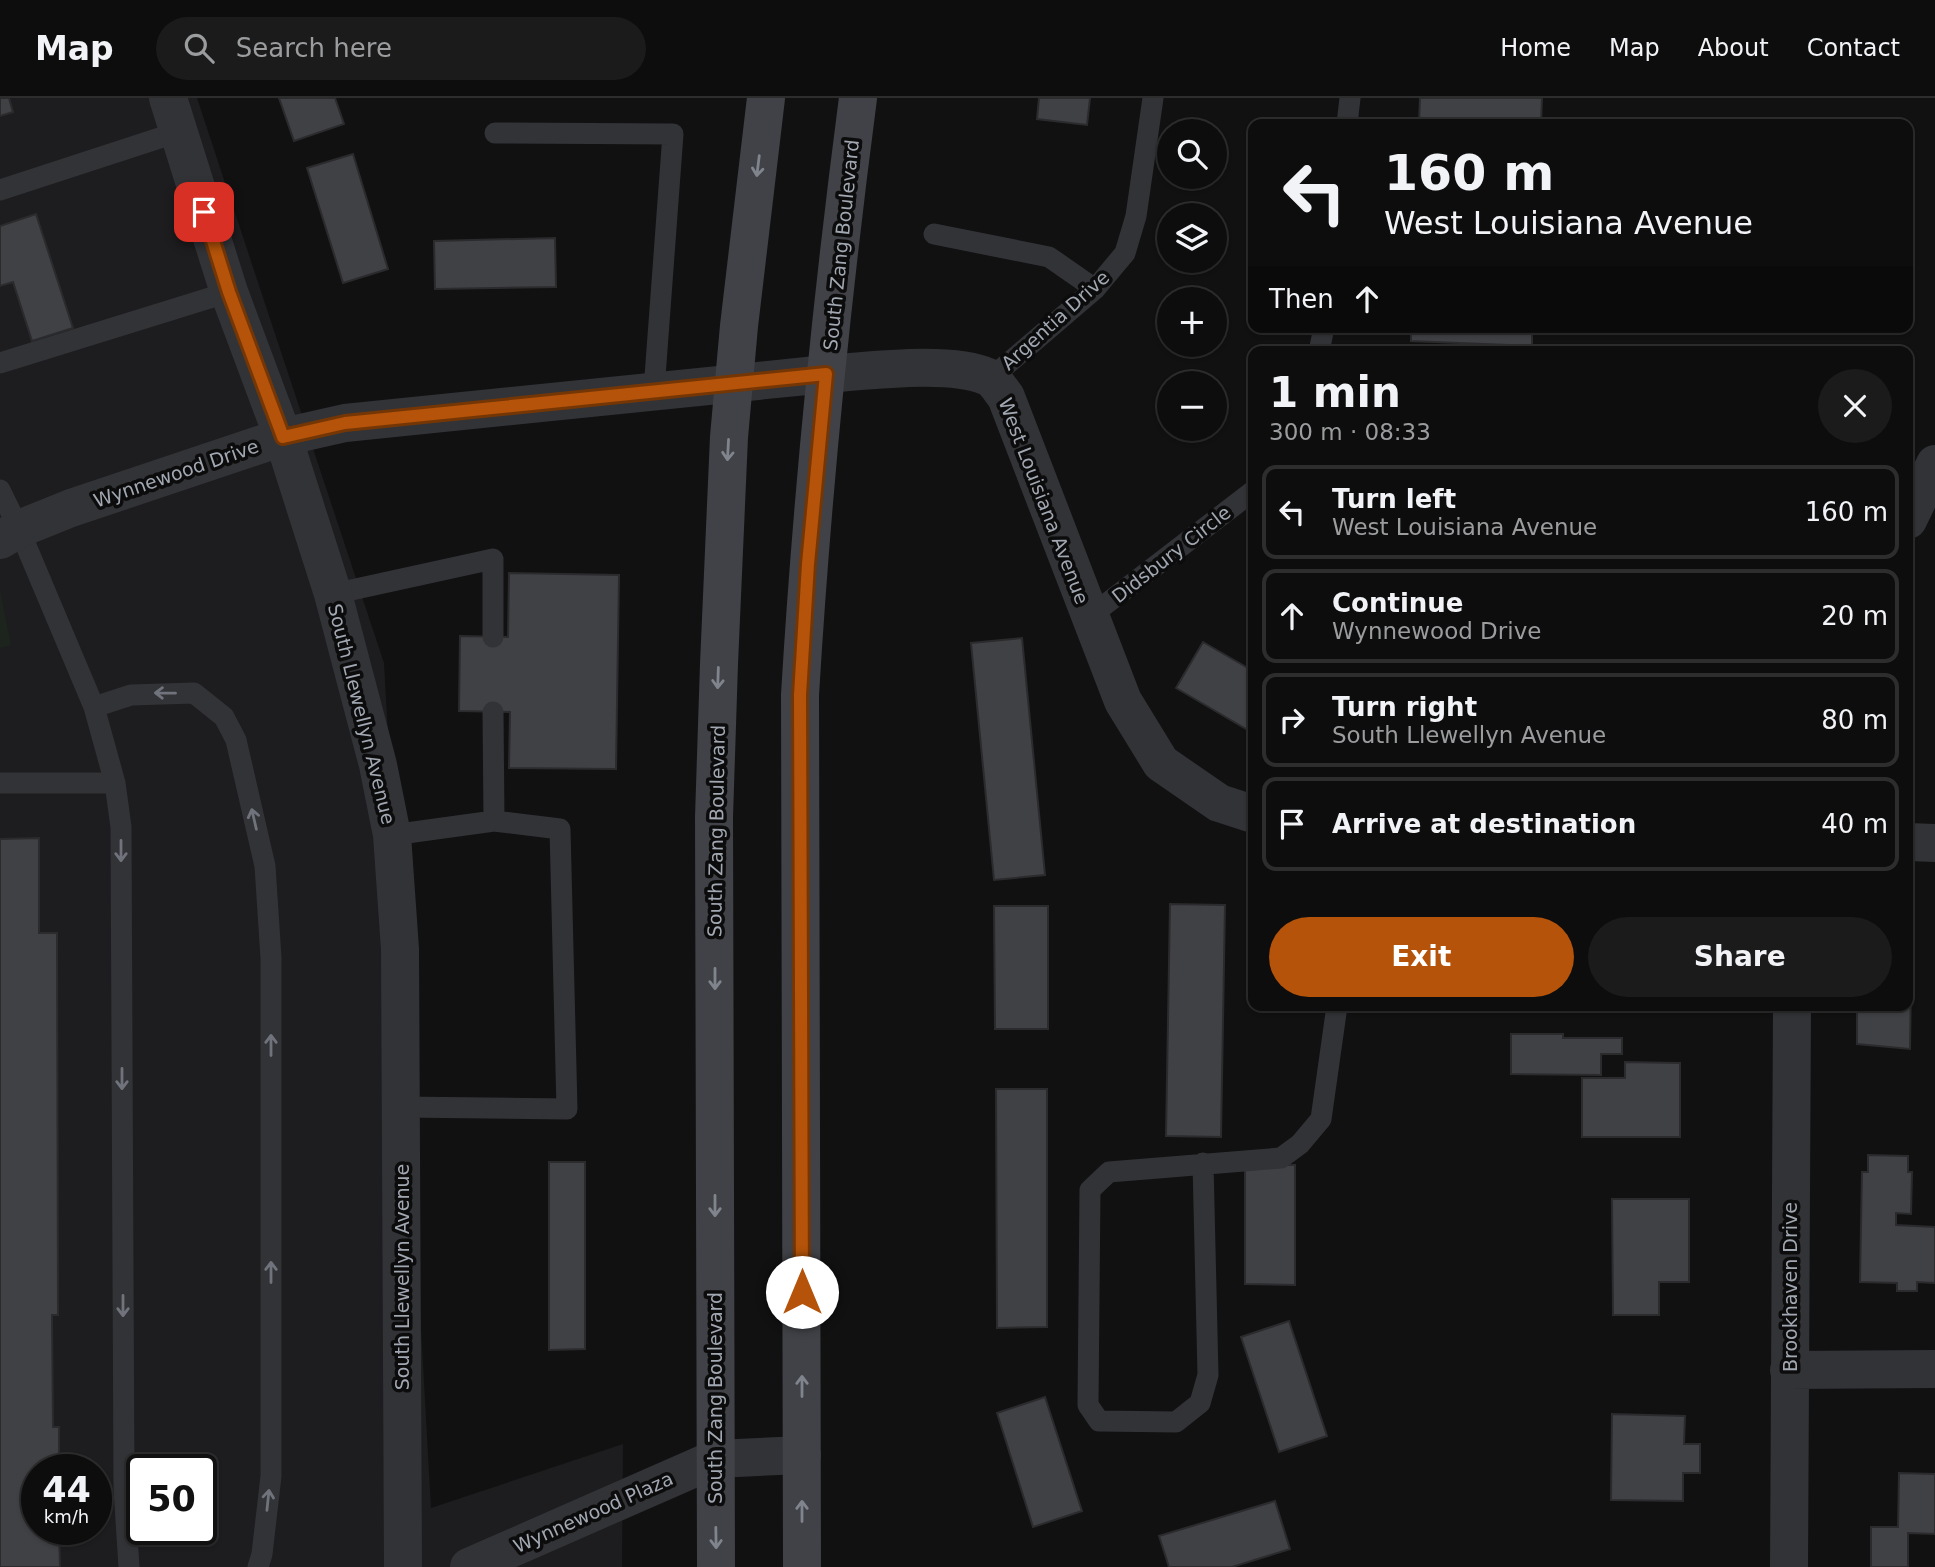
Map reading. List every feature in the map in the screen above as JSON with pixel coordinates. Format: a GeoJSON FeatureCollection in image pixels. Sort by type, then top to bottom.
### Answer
{"type":"FeatureCollection","features":[{"type":"Feature","properties":{"kind":"main road","name":"South Zang Boulevard"},"geometry":{"type":"LineString","coordinates":[[716,1567],[715,817],[719,664],[729,437],[766,98]]}},
{"type":"Feature","properties":{"kind":"main road","name":"South Zang Boulevard"},"geometry":{"type":"LineString","coordinates":[[802,1567],[800,695],[808,564],[826,374],[858,98]]}},
{"type":"Feature","properties":{"kind":"street","name":"South Llewellyn Avenue"},"geometry":{"type":"LineString","coordinates":[[173,115],[229,292],[283,437],[333,594],[378,765],[392,835],[400,950],[403,1567]]}},
{"type":"Feature","properties":{"kind":"street","name":"West Louisiana Avenue"},"geometry":{"type":"LineString","coordinates":[[734,382],[826,374],[957,368],[991,378],[1006,397],[1123,701],[1161,763],[1219,803],[1248,812]]}},
{"type":"Feature","properties":{"kind":"street","name":"Wynnewood Drive"},"geometry":{"type":"LineString","coordinates":[[10,535],[71,508],[283,437],[345,423],[734,382]]}},
{"type":"Feature","properties":{"kind":"street"},"geometry":{"type":"LineString","coordinates":[[1913,510],[1935,464]]}},
{"type":"Feature","properties":{"kind":"street"},"geometry":{"type":"LineString","coordinates":[[1913,842],[1935,843]]}},
{"type":"Feature","properties":{"kind":"street","name":"Brookhaven Drive"},"geometry":{"type":"LineString","coordinates":[[1789,1567],[1792,1011]]}},
{"type":"Feature","properties":{"kind":"street"},"geometry":{"type":"LineString","coordinates":[[1789,1370],[1935,1369]]}},
{"type":"Feature","properties":{"kind":"street","name":"Wynnewood Plaza"},"geometry":{"type":"LineString","coordinates":[[469,1567],[715,1459],[802,1455]]}},
{"type":"Feature","properties":{"kind":"lane","name":"Argentia Drive"},"geometry":{"type":"LineString","coordinates":[[991,378],[1095,289],[1125,253],[1136,216],[1153,98]]}},
{"type":"Feature","properties":{"kind":"lane"},"geometry":{"type":"LineString","coordinates":[[1348,119],[1350,98]]}},
{"type":"Feature","properties":{"kind":"lane"},"geometry":{"type":"LineString","coordinates":[[0,190],[173,115]]}},
{"type":"Feature","properties":{"kind":"lane"},"geometry":{"type":"LineString","coordinates":[[495,133],[673,134],[654,390]]}},
{"type":"Feature","properties":{"kind":"lane"},"geometry":{"type":"LineString","coordinates":[[934,234],[1049,257],[1095,289]]}},
{"type":"Feature","properties":{"kind":"lane"},"geometry":{"type":"LineString","coordinates":[[0,363],[229,292]]}},
{"type":"Feature","properties":{"kind":"lane"},"geometry":{"type":"LineString","coordinates":[[0,490],[10,535],[94,707],[115,783],[121,827],[124,1489],[129,1567]]}},
{"type":"Feature","properties":{"kind":"lane","name":"Didsbury Circle"},"geometry":{"type":"LineString","coordinates":[[1089,617],[1248,495]]}},
{"type":"Feature","properties":{"kind":"lane"},"geometry":{"type":"LineString","coordinates":[[333,594],[493,559],[493,636]]}},
{"type":"Feature","properties":{"kind":"lane"},"geometry":{"type":"LineString","coordinates":[[94,707],[131,695],[194,693],[224,717],[236,740],[265,866],[271,958],[271,1476],[262,1554],[258,1567]]}},
{"type":"Feature","properties":{"kind":"lane"},"geometry":{"type":"LineString","coordinates":[[493,712],[494,821]]}},
{"type":"Feature","properties":{"kind":"lane"},"geometry":{"type":"LineString","coordinates":[[0,783],[115,783]]}},
{"type":"Feature","properties":{"kind":"lane"},"geometry":{"type":"LineString","coordinates":[[392,835],[494,821],[560,829],[567,1108],[401,1107]]}},
{"type":"Feature","properties":{"kind":"lane"},"geometry":{"type":"LineString","coordinates":[[1203,1163],[1208,1376],[1200,1403],[1175,1422],[1099,1421],[1087,1405],[1090,1190],[1109,1172],[1203,1163],[1281,1158],[1300,1144],[1321,1119],[1336,1011]]}},
{"type":"Feature","properties":{"kind":"shaded area"},"geometry":{"type":"Polygon","coordinates":[[[0,98],[197,98],[384,663],[431,1508],[623,1444],[622,1567],[0,1567],[0,98]]]}},
{"type":"Feature","properties":{"kind":"shaded area"},"geometry":{"type":"Polygon","coordinates":[[[0,591],[11,645],[0,648],[0,591]]]}},
{"type":"Feature","properties":{"kind":"building"},"geometry":{"type":"Polygon","coordinates":[[[0,98],[9,98],[13,112],[0,116],[0,98]]]}},
{"type":"Feature","properties":{"kind":"building"},"geometry":{"type":"Polygon","coordinates":[[[279,98],[335,98],[344,124],[294,141],[279,98]]]}},
{"type":"Feature","properties":{"kind":"building"},"geometry":{"type":"Polygon","coordinates":[[[1039,98],[1090,98],[1087,125],[1037,119],[1039,98]]]}},
{"type":"Feature","properties":{"kind":"building"},"geometry":{"type":"Polygon","coordinates":[[[1420,98],[1542,98],[1541,119],[1419,119],[1420,98]]]}},
{"type":"Feature","properties":{"kind":"building"},"geometry":{"type":"Polygon","coordinates":[[[353,154],[388,269],[343,283],[307,168],[353,154]]]}},
{"type":"Feature","properties":{"kind":"building"},"geometry":{"type":"Polygon","coordinates":[[[36,214],[73,328],[32,341],[13,282],[0,286],[0,226],[36,214]]]}},
{"type":"Feature","properties":{"kind":"building"},"geometry":{"type":"Polygon","coordinates":[[[555,238],[556,287],[435,289],[434,241],[555,238]]]}},
{"type":"Feature","properties":{"kind":"building"},"geometry":{"type":"Polygon","coordinates":[[[1411,333],[1532,333],[1532,346],[1411,341],[1411,333]]]}},
{"type":"Feature","properties":{"kind":"building"},"geometry":{"type":"Polygon","coordinates":[[[509,573],[619,575],[616,769],[509,768],[510,712],[459,711],[460,636],[508,637],[509,573]]]}},
{"type":"Feature","properties":{"kind":"building"},"geometry":{"type":"Polygon","coordinates":[[[1022,638],[1045,875],[994,880],[971,643],[1022,638]]]}},
{"type":"Feature","properties":{"kind":"building"},"geometry":{"type":"Polygon","coordinates":[[[1203,642],[1248,668],[1248,730],[1176,688],[1203,642]]]}},
{"type":"Feature","properties":{"kind":"building"},"geometry":{"type":"Polygon","coordinates":[[[39,838],[39,933],[57,933],[58,1315],[52,1315],[53,1427],[59,1427],[59,1454],[21,1454],[21,1545],[59,1545],[60,1567],[0,1567],[0,839],[39,838]]]}},
{"type":"Feature","properties":{"kind":"building"},"geometry":{"type":"Polygon","coordinates":[[[1170,904],[1225,905],[1221,1137],[1166,1136],[1170,904]]]}},
{"type":"Feature","properties":{"kind":"building"},"geometry":{"type":"Polygon","coordinates":[[[994,906],[1048,906],[1048,1029],[995,1029],[994,906]]]}},
{"type":"Feature","properties":{"kind":"building"},"geometry":{"type":"Polygon","coordinates":[[[1857,1011],[1911,1011],[1910,1049],[1857,1044],[1857,1011]]]}},
{"type":"Feature","properties":{"kind":"building"},"geometry":{"type":"Polygon","coordinates":[[[1511,1034],[1563,1034],[1563,1038],[1622,1038],[1622,1054],[1601,1054],[1601,1075],[1511,1074],[1511,1034]]]}},
{"type":"Feature","properties":{"kind":"building"},"geometry":{"type":"Polygon","coordinates":[[[1625,1062],[1680,1063],[1680,1137],[1582,1137],[1582,1078],[1625,1078],[1625,1062]]]}},
{"type":"Feature","properties":{"kind":"building"},"geometry":{"type":"Polygon","coordinates":[[[996,1089],[1047,1089],[1047,1327],[997,1328],[996,1089]]]}},
{"type":"Feature","properties":{"kind":"building"},"geometry":{"type":"Polygon","coordinates":[[[1868,1155],[1908,1156],[1908,1172],[1912,1172],[1911,1214],[1896,1213],[1896,1225],[1935,1227],[1935,1283],[1917,1282],[1917,1291],[1897,1291],[1897,1283],[1860,1282],[1862,1172],[1868,1172],[1868,1155]]]}},
{"type":"Feature","properties":{"kind":"building"},"geometry":{"type":"Polygon","coordinates":[[[549,1162],[585,1162],[585,1349],[549,1350],[549,1162]]]}},
{"type":"Feature","properties":{"kind":"building"},"geometry":{"type":"Polygon","coordinates":[[[1245,1165],[1295,1165],[1295,1285],[1245,1284],[1245,1165]]]}},
{"type":"Feature","properties":{"kind":"building"},"geometry":{"type":"Polygon","coordinates":[[[1612,1199],[1689,1199],[1689,1282],[1659,1282],[1659,1315],[1613,1315],[1612,1199]]]}},
{"type":"Feature","properties":{"kind":"building"},"geometry":{"type":"Polygon","coordinates":[[[1289,1321],[1327,1436],[1279,1452],[1241,1337],[1289,1321]]]}},
{"type":"Feature","properties":{"kind":"building"},"geometry":{"type":"Polygon","coordinates":[[[1045,1397],[1082,1511],[1033,1527],[997,1413],[1045,1397]]]}},
{"type":"Feature","properties":{"kind":"building"},"geometry":{"type":"Polygon","coordinates":[[[1612,1414],[1685,1416],[1684,1444],[1700,1444],[1700,1473],[1683,1473],[1683,1501],[1611,1500],[1612,1414]]]}},
{"type":"Feature","properties":{"kind":"building"},"geometry":{"type":"Polygon","coordinates":[[[1899,1473],[1935,1474],[1935,1534],[1908,1533],[1908,1567],[1871,1567],[1871,1527],[1898,1527],[1899,1473]]]}},
{"type":"Feature","properties":{"kind":"building"},"geometry":{"type":"Polygon","coordinates":[[[1275,1501],[1290,1549],[1232,1567],[1169,1567],[1159,1536],[1275,1501]]]}},
{"type":"Feature","properties":{"kind":"route"},"geometry":{"type":"LineString","coordinates":[[204,212],[229,292],[283,437],[345,423],[826,374],[808,564],[800,695],[802,1292]]}}]}
